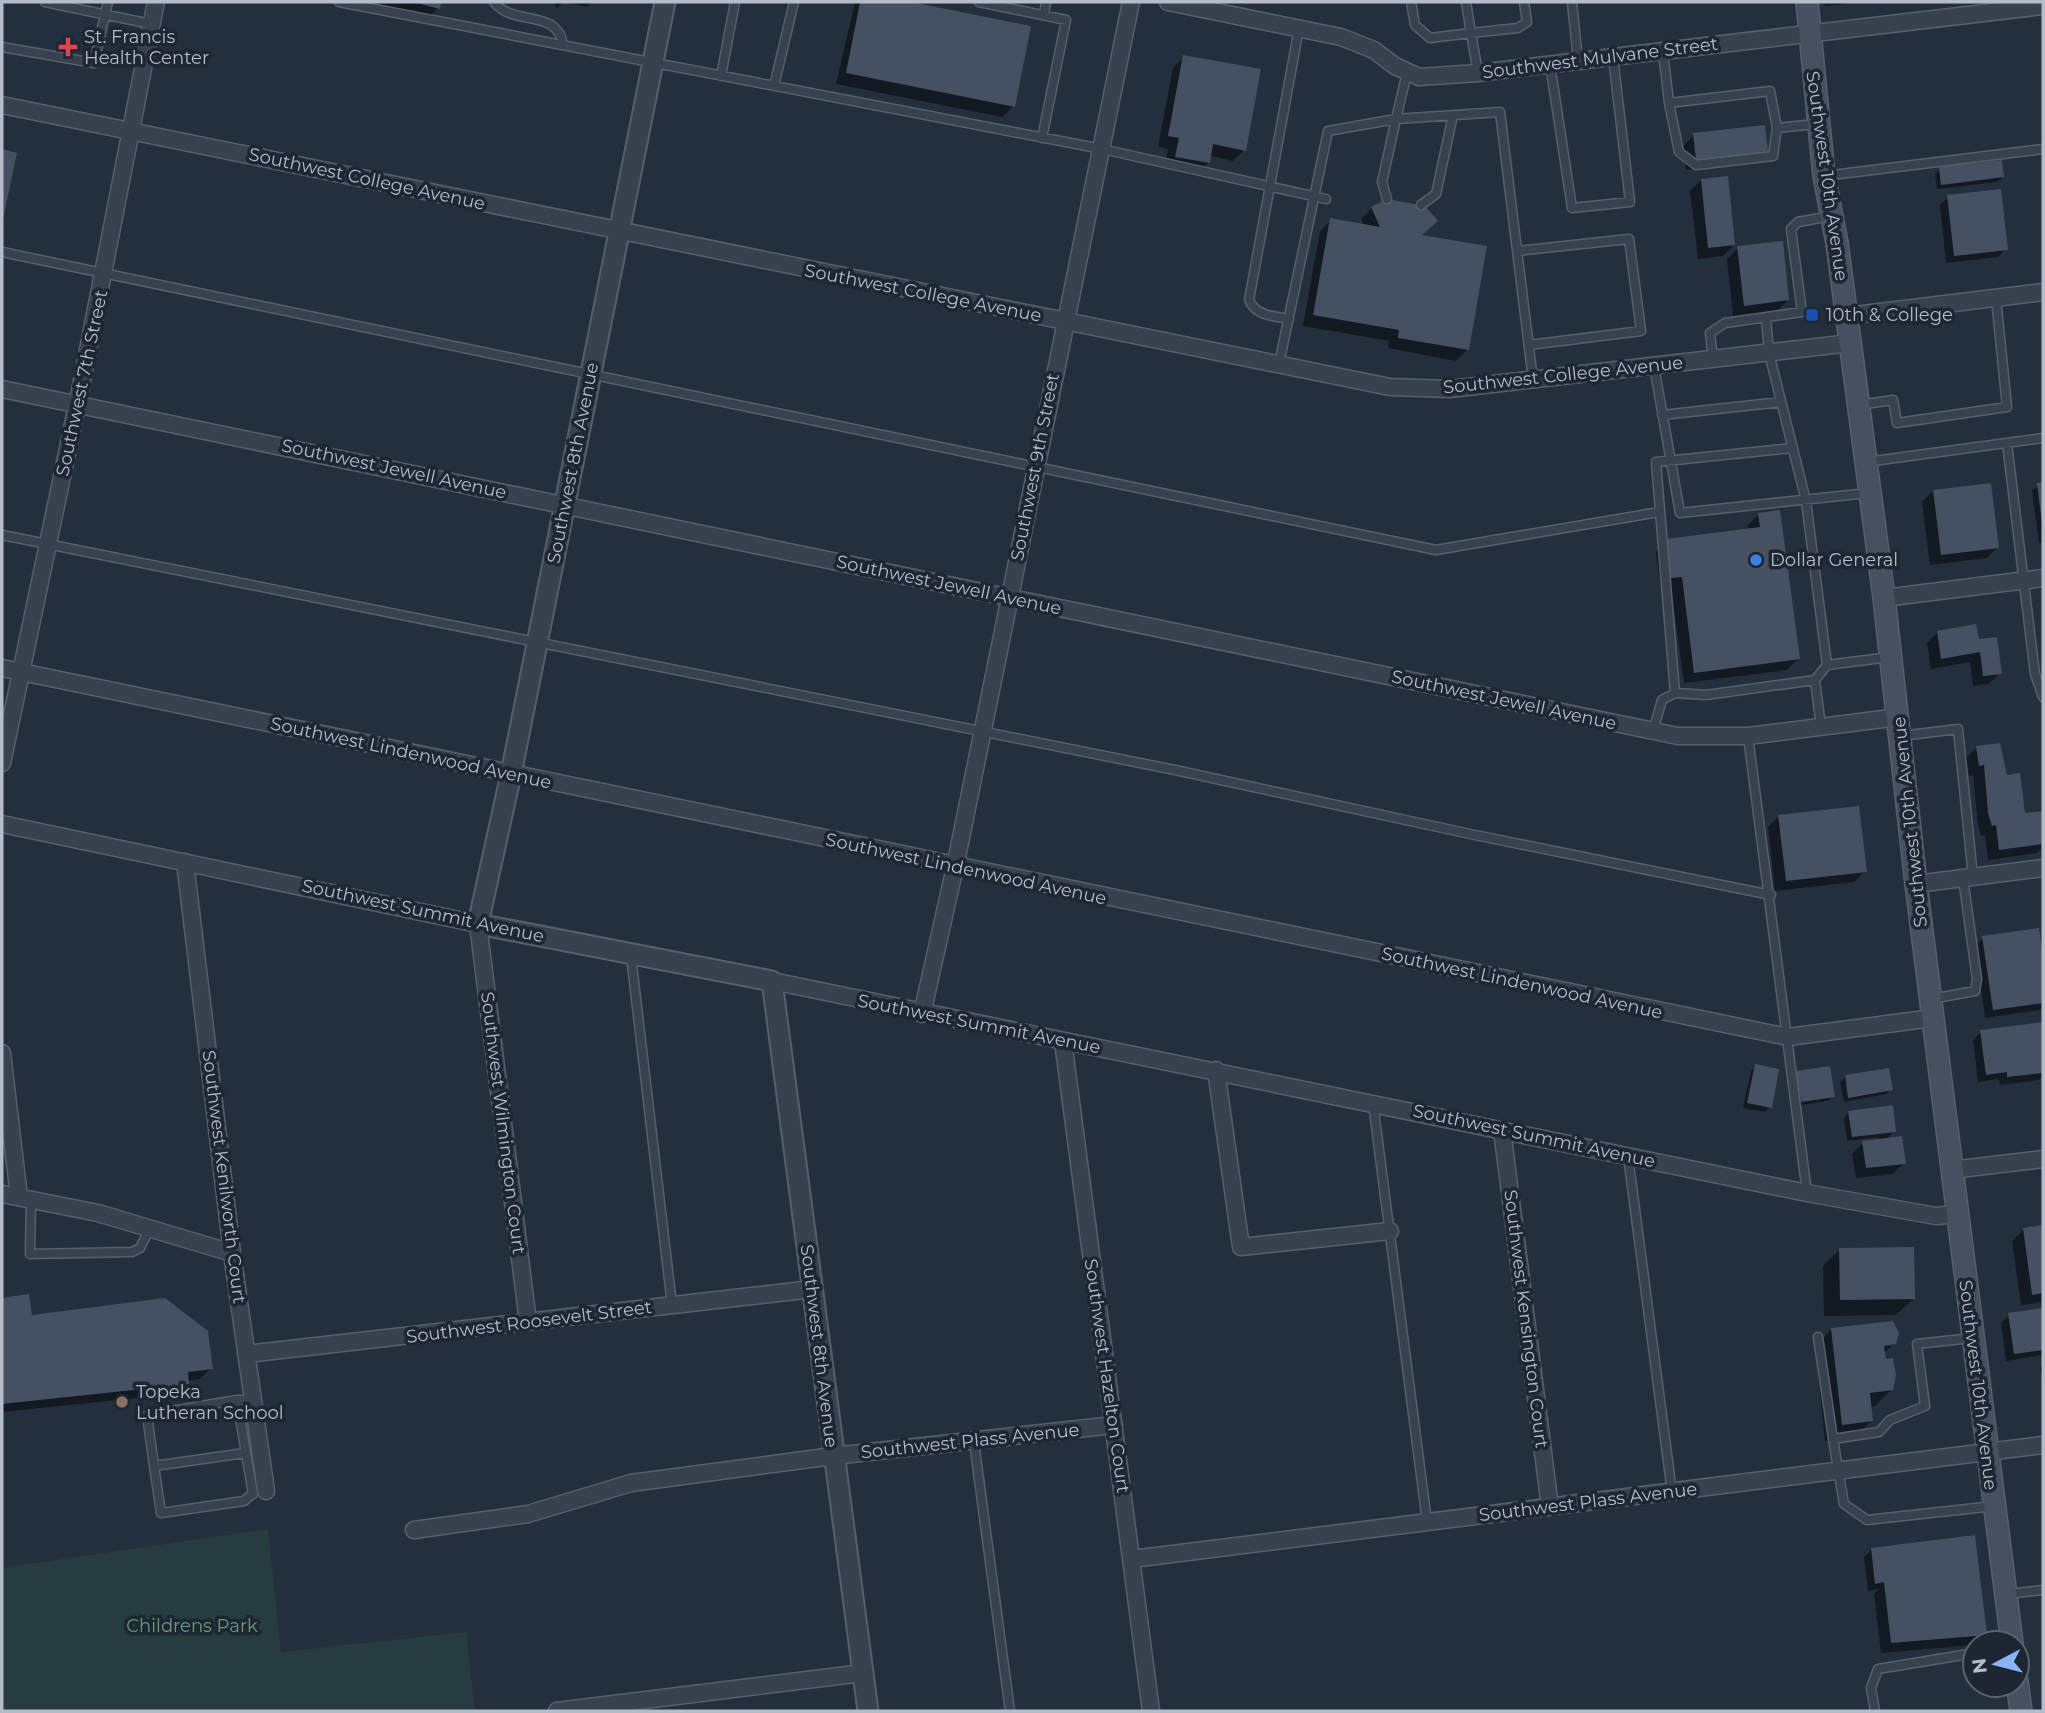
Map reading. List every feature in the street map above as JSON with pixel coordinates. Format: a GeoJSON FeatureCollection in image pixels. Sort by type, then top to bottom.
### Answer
{"type":"FeatureCollection","features":[{"type":"Feature","properties":{"kind":"main road","name":"Southwest 10th Avenue"},"geometry":{"type":"LineString","coordinates":[[1807,2],[1812,35],[1810,61],[1824,176],[1851,343],[1871,493],[1956,1214],[2010,1629]]}},
{"type":"Feature","properties":{"kind":"street","name":"Southwest 7th Street"},"geometry":{"type":"LineString","coordinates":[[2,763],[104,274],[156,2]]}},
{"type":"Feature","properties":{"kind":"street","name":"Southwest 8th Avenue"},"geometry":{"type":"LineString","coordinates":[[478,924],[511,774],[664,2]]}},
{"type":"Feature","properties":{"kind":"street","name":"Southwest 9th Street"},"geometry":{"type":"LineString","coordinates":[[922,1014],[955,867],[1131,2]]}},
{"type":"Feature","properties":{"kind":"street"},"geometry":{"type":"LineString","coordinates":[[1168,2],[1341,37],[1374,50],[1407,73]]}},
{"type":"Feature","properties":{"kind":"street","name":"Southwest Mulvane Street"},"geometry":{"type":"LineString","coordinates":[[1407,73],[1419,77],[1478,73],[1812,35],[1982,8],[2043,6]]}},
{"type":"Feature","properties":{"kind":"street","name":"Southwest College Avenue"},"geometry":{"type":"LineString","coordinates":[[2,105],[1390,387],[1427,390],[1533,380],[1851,343]]}},
{"type":"Feature","properties":{"kind":"street"},"geometry":{"type":"LineString","coordinates":[[1847,317],[2043,292]]}},
{"type":"Feature","properties":{"kind":"street","name":"Southwest Jewell Avenue"},"geometry":{"type":"LineString","coordinates":[[2,389],[1653,731],[1694,737],[1748,736],[1821,727],[1900,727]]}},
{"type":"Feature","properties":{"kind":"street"},"geometry":{"type":"LineString","coordinates":[[1884,598],[2043,578]]}},
{"type":"Feature","properties":{"kind":"street","name":"Southwest Lindenwood Avenue"},"geometry":{"type":"LineString","coordinates":[[2,668],[1788,1037],[1932,1009]]}},
{"type":"Feature","properties":{"kind":"street","name":"Southwest Summit Avenue"},"geometry":{"type":"LineString","coordinates":[[2,824],[478,924],[772,981],[922,1014],[1216,1070],[1807,1193],[1936,1216],[1956,1214]]}},
{"type":"Feature","properties":{"kind":"street","name":"Southwest Kenilworth Court"},"geometry":{"type":"LineString","coordinates":[[185,862],[246,1354],[245,1399],[258,1493]]}},
{"type":"Feature","properties":{"kind":"street"},"geometry":{"type":"LineString","coordinates":[[1916,884],[2043,868]]}},
{"type":"Feature","properties":{"kind":"street","name":"Southwest Wilmington Court"},"geometry":{"type":"LineString","coordinates":[[478,924],[528,1322]]}},
{"type":"Feature","properties":{"kind":"street","name":"Southwest 8th Avenue"},"geometry":{"type":"LineString","coordinates":[[772,981],[868,1711]]}},
{"type":"Feature","properties":{"kind":"street","name":"Southwest Hazelton Court"},"geometry":{"type":"LineString","coordinates":[[1063,1041],[1151,1711]]}},
{"type":"Feature","properties":{"kind":"street"},"geometry":{"type":"LineString","coordinates":[[2,1053],[25,1198]]}},
{"type":"Feature","properties":{"kind":"street"},"geometry":{"type":"LineString","coordinates":[[1216,1070],[1241,1247],[1390,1231]]}},
{"type":"Feature","properties":{"kind":"street","name":"Southwest Kensington Court"},"geometry":{"type":"LineString","coordinates":[[1502,1130],[1550,1507]]}},
{"type":"Feature","properties":{"kind":"street"},"geometry":{"type":"LineString","coordinates":[[1951,1170],[2043,1159]]}},
{"type":"Feature","properties":{"kind":"street"},"geometry":{"type":"LineString","coordinates":[[2,1194],[98,1213],[232,1253]]}},
{"type":"Feature","properties":{"kind":"street","name":"Southwest Roosevelt Street"},"geometry":{"type":"LineString","coordinates":[[246,1354],[813,1289]]}},
{"type":"Feature","properties":{"kind":"street","name":"Southwest Plass Avenue"},"geometry":{"type":"LineString","coordinates":[[414,1530],[528,1514],[631,1483],[833,1456],[1114,1425]]}},
{"type":"Feature","properties":{"kind":"street","name":"Southwest Plass Avenue"},"geometry":{"type":"LineString","coordinates":[[1132,1559],[2043,1445]]}},
{"type":"Feature","properties":{"kind":"street"},"geometry":{"type":"LineString","coordinates":[[557,1711],[863,1673]]}},
{"type":"Feature","properties":{"kind":"lane"},"geometry":{"type":"LineString","coordinates":[[45,2],[151,24]]}},
{"type":"Feature","properties":{"kind":"lane"},"geometry":{"type":"LineString","coordinates":[[2,47],[94,63],[108,2]]}},
{"type":"Feature","properties":{"kind":"lane"},"geometry":{"type":"LineString","coordinates":[[339,2],[1102,149],[1326,199]]}},
{"type":"Feature","properties":{"kind":"lane"},"geometry":{"type":"LineString","coordinates":[[494,2],[510,15],[551,23],[558,29],[563,45]]}},
{"type":"Feature","properties":{"kind":"lane"},"geometry":{"type":"LineString","coordinates":[[721,76],[735,2]]}},
{"type":"Feature","properties":{"kind":"lane"},"geometry":{"type":"LineString","coordinates":[[774,86],[794,2]]}},
{"type":"Feature","properties":{"kind":"lane"},"geometry":{"type":"LineString","coordinates":[[979,2],[1066,20],[1042,138]]}},
{"type":"Feature","properties":{"kind":"lane"},"geometry":{"type":"LineString","coordinates":[[1044,15],[1046,2]]}},
{"type":"Feature","properties":{"kind":"lane"},"geometry":{"type":"LineString","coordinates":[[1411,2],[1415,25],[1430,37],[1518,28],[1527,22],[1524,2]]}},
{"type":"Feature","properties":{"kind":"lane"},"geometry":{"type":"LineString","coordinates":[[1466,2],[1478,73]]}},
{"type":"Feature","properties":{"kind":"lane"},"geometry":{"type":"LineString","coordinates":[[1572,2],[1578,61]]}},
{"type":"Feature","properties":{"kind":"lane"},"geometry":{"type":"LineString","coordinates":[[1289,319],[1263,314],[1253,309],[1249,300],[1299,28]]}},
{"type":"Feature","properties":{"kind":"lane"},"geometry":{"type":"LineString","coordinates":[[1663,51],[1670,103],[1679,152],[1696,165],[1773,156],[1777,128],[1770,91],[1670,103]]}},
{"type":"Feature","properties":{"kind":"lane"},"geometry":{"type":"LineString","coordinates":[[1550,64],[1572,208],[1630,202],[1613,57]]}},
{"type":"Feature","properties":{"kind":"lane"},"geometry":{"type":"LineString","coordinates":[[1387,199],[1382,182],[1407,73]]}},
{"type":"Feature","properties":{"kind":"lane"},"geometry":{"type":"LineString","coordinates":[[1279,364],[1328,131],[1396,119],[1500,113],[1533,380]]}},
{"type":"Feature","properties":{"kind":"lane"},"geometry":{"type":"LineString","coordinates":[[1420,205],[1436,194],[1453,115]]}},
{"type":"Feature","properties":{"kind":"lane"},"geometry":{"type":"LineString","coordinates":[[1777,128],[1818,124]]}},
{"type":"Feature","properties":{"kind":"lane"},"geometry":{"type":"LineString","coordinates":[[1824,176],[2043,149]]}},
{"type":"Feature","properties":{"kind":"lane"},"geometry":{"type":"LineString","coordinates":[[1713,359],[1710,333],[1725,323],[1802,312],[1791,229],[1798,222],[1832,216]]}},
{"type":"Feature","properties":{"kind":"lane"},"geometry":{"type":"LineString","coordinates":[[1517,251],[1629,239],[1641,331],[1529,345]]}},
{"type":"Feature","properties":{"kind":"lane"},"geometry":{"type":"LineString","coordinates":[[2,252],[1436,550],[1659,512]]}},
{"type":"Feature","properties":{"kind":"lane"},"geometry":{"type":"LineString","coordinates":[[1859,405],[1893,400],[1897,423],[2007,407],[1996,298]]}},
{"type":"Feature","properties":{"kind":"lane"},"geometry":{"type":"LineString","coordinates":[[1766,317],[1769,353],[1806,501],[1827,666]]}},
{"type":"Feature","properties":{"kind":"lane"},"geometry":{"type":"LineString","coordinates":[[1654,366],[1680,513],[1871,493]]}},
{"type":"Feature","properties":{"kind":"lane"},"geometry":{"type":"LineString","coordinates":[[1662,415],[1781,402]]}},
{"type":"Feature","properties":{"kind":"lane"},"geometry":{"type":"LineString","coordinates":[[1866,461],[2043,438]]}},
{"type":"Feature","properties":{"kind":"lane"},"geometry":{"type":"LineString","coordinates":[[2007,443],[2035,674],[2043,697]]}},
{"type":"Feature","properties":{"kind":"lane"},"geometry":{"type":"LineString","coordinates":[[1675,693],[1656,462],[1792,448]]}},
{"type":"Feature","properties":{"kind":"lane"},"geometry":{"type":"LineString","coordinates":[[2,534],[537,640],[982,734],[1175,770],[1771,895]]}},
{"type":"Feature","properties":{"kind":"lane"},"geometry":{"type":"LineString","coordinates":[[1653,731],[1661,700],[1675,693],[1706,695],[1815,680],[1827,666],[1892,657]]}},
{"type":"Feature","properties":{"kind":"lane"},"geometry":{"type":"LineString","coordinates":[[1815,680],[1821,727]]}},
{"type":"Feature","properties":{"kind":"lane"},"geometry":{"type":"LineString","coordinates":[[1900,727],[1958,729],[1977,979],[1975,991],[1932,1009]]}},
{"type":"Feature","properties":{"kind":"lane"},"geometry":{"type":"LineString","coordinates":[[1748,736],[1771,895],[1807,1193]]}},
{"type":"Feature","properties":{"kind":"lane"},"geometry":{"type":"LineString","coordinates":[[631,953],[672,1305]]}},
{"type":"Feature","properties":{"kind":"lane"},"geometry":{"type":"LineString","coordinates":[[1373,1103],[1427,1522]]}},
{"type":"Feature","properties":{"kind":"lane"},"geometry":{"type":"LineString","coordinates":[[1628,1156],[1672,1492]]}},
{"type":"Feature","properties":{"kind":"lane"},"geometry":{"type":"LineString","coordinates":[[25,1198],[30,1254],[132,1252],[140,1248],[150,1228]]}},
{"type":"Feature","properties":{"kind":"lane"},"geometry":{"type":"LineString","coordinates":[[1818,1337],[1844,1504],[1867,1520],[1994,1506]]}},
{"type":"Feature","properties":{"kind":"lane"},"geometry":{"type":"LineString","coordinates":[[1833,1439],[1879,1432],[1890,1420],[1925,1406],[1917,1344],[1972,1338]]}},
{"type":"Feature","properties":{"kind":"lane"},"geometry":{"type":"LineString","coordinates":[[245,1399],[245,1453],[258,1493],[244,1501],[161,1513],[147,1415],[245,1399]]}},
{"type":"Feature","properties":{"kind":"lane"},"geometry":{"type":"LineString","coordinates":[[974,1442],[1010,1711]]}},
{"type":"Feature","properties":{"kind":"lane"},"geometry":{"type":"LineString","coordinates":[[155,1466],[245,1453]]}},
{"type":"Feature","properties":{"kind":"lane"},"geometry":{"type":"LineString","coordinates":[[2006,1594],[2043,1590]]}},
{"type":"Feature","properties":{"kind":"lane"},"geometry":{"type":"LineString","coordinates":[[1875,1711],[1871,1688],[1878,1669],[1961,1655]]}},
{"type":"Feature","properties":{"kind":"green space","name":"Childrens Park"},"geometry":{"type":"Polygon","coordinates":[[[268,1529],[281,1652],[466,1632],[475,1711],[2,1711],[2,1568],[268,1529]]]}},
{"type":"Feature","properties":{"kind":"building"},"geometry":{"type":"Polygon","coordinates":[[[413,2],[441,2],[440,9],[413,2]]]}},
{"type":"Feature","properties":{"kind":"building"},"geometry":{"type":"Polygon","coordinates":[[[860,2],[912,2],[1031,26],[1015,107],[846,73],[860,2]]]}},
{"type":"Feature","properties":{"kind":"building"},"geometry":{"type":"Polygon","coordinates":[[[1183,55],[1261,69],[1246,151],[1213,144],[1210,163],[1175,157],[1179,138],[1168,136],[1183,55]]]}},
{"type":"Feature","properties":{"kind":"building"},"geometry":{"type":"Polygon","coordinates":[[[1765,125],[1768,152],[1696,160],[1693,133],[1765,125]]]}},
{"type":"Feature","properties":{"kind":"building"},"geometry":{"type":"Polygon","coordinates":[[[2,149],[17,153],[3,219],[2,219],[2,149]]]}},
{"type":"Feature","properties":{"kind":"building"},"geometry":{"type":"Polygon","coordinates":[[[2002,160],[2004,177],[1941,185],[1939,167],[2002,160]]]}},
{"type":"Feature","properties":{"kind":"building"},"geometry":{"type":"Polygon","coordinates":[[[1728,176],[1735,245],[1708,248],[1701,179],[1728,176]]]}},
{"type":"Feature","properties":{"kind":"building"},"geometry":{"type":"Polygon","coordinates":[[[2001,189],[2008,250],[1954,256],[1947,195],[2001,189]]]}},
{"type":"Feature","properties":{"kind":"building"},"geometry":{"type":"Polygon","coordinates":[[[1387,199],[1425,206],[1438,221],[1422,235],[1487,246],[1469,350],[1398,338],[1399,330],[1313,315],[1330,218],[1380,227],[1371,207],[1387,199]]]}},
{"type":"Feature","properties":{"kind":"building"},"geometry":{"type":"Polygon","coordinates":[[[1783,241],[1789,300],[1744,306],[1737,246],[1783,241]]]}},
{"type":"Feature","properties":{"kind":"building"},"geometry":{"type":"Polygon","coordinates":[[[2043,482],[2043,524],[2042,524],[2037,483],[2043,482]]]}},
{"type":"Feature","properties":{"kind":"building"},"geometry":{"type":"Polygon","coordinates":[[[1991,483],[1999,548],[1941,555],[1933,490],[1991,483]]]}},
{"type":"Feature","properties":{"kind":"building"},"geometry":{"type":"Polygon","coordinates":[[[1780,510],[1800,659],[1694,673],[1682,577],[1671,578],[1666,539],[1760,527],[1758,513],[1780,510]]]}},
{"type":"Feature","properties":{"kind":"building"},"geometry":{"type":"Polygon","coordinates":[[[1976,624],[1979,639],[1997,637],[2002,674],[1983,676],[1980,652],[1941,659],[1937,631],[1976,624]]]}},
{"type":"Feature","properties":{"kind":"building"},"geometry":{"type":"Polygon","coordinates":[[[2000,743],[2007,775],[2020,773],[2025,813],[2043,811],[2043,844],[1999,850],[1996,825],[1992,826],[1988,813],[1984,765],[1979,766],[1976,746],[2000,743]]]}},
{"type":"Feature","properties":{"kind":"building"},"geometry":{"type":"Polygon","coordinates":[[[1859,806],[1867,872],[1786,881],[1778,815],[1859,806]]]}},
{"type":"Feature","properties":{"kind":"building"},"geometry":{"type":"Polygon","coordinates":[[[2039,928],[2043,957],[2043,1003],[1993,1010],[1982,936],[2039,928]]]}},
{"type":"Feature","properties":{"kind":"building"},"geometry":{"type":"Polygon","coordinates":[[[2043,1022],[2043,1073],[2007,1077],[2007,1072],[1986,1075],[1980,1030],[2043,1022]]]}},
{"type":"Feature","properties":{"kind":"building"},"geometry":{"type":"Polygon","coordinates":[[[1755,1064],[1779,1069],[1772,1108],[1747,1103],[1755,1064]]]}},
{"type":"Feature","properties":{"kind":"building"},"geometry":{"type":"Polygon","coordinates":[[[1830,1066],[1835,1097],[1801,1102],[1796,1071],[1830,1066]]]}},
{"type":"Feature","properties":{"kind":"building"},"geometry":{"type":"Polygon","coordinates":[[[1889,1068],[1893,1090],[1848,1098],[1845,1075],[1889,1068]]]}},
{"type":"Feature","properties":{"kind":"building"},"geometry":{"type":"Polygon","coordinates":[[[1893,1105],[1896,1132],[1852,1137],[1848,1111],[1893,1105]]]}},
{"type":"Feature","properties":{"kind":"building"},"geometry":{"type":"Polygon","coordinates":[[[1902,1136],[1906,1164],[1866,1168],[1862,1141],[1902,1136]]]}},
{"type":"Feature","properties":{"kind":"building"},"geometry":{"type":"Polygon","coordinates":[[[2043,1225],[2043,1293],[2032,1295],[2023,1228],[2043,1225]]]}},
{"type":"Feature","properties":{"kind":"building"},"geometry":{"type":"Polygon","coordinates":[[[1914,1247],[1915,1299],[1840,1300],[1839,1248],[1914,1247]]]}},
{"type":"Feature","properties":{"kind":"building","name":"Topeka Lutheran School"},"geometry":{"type":"Polygon","coordinates":[[[29,1294],[32,1315],[165,1298],[208,1331],[213,1369],[188,1372],[189,1384],[2,1404],[2,1298],[29,1294]]]}},
{"type":"Feature","properties":{"kind":"building"},"geometry":{"type":"Polygon","coordinates":[[[2043,1308],[2043,1350],[2014,1354],[2008,1313],[2043,1308]]]}},
{"type":"Feature","properties":{"kind":"building"},"geometry":{"type":"Polygon","coordinates":[[[1893,1321],[1899,1333],[1896,1344],[1884,1346],[1886,1359],[1893,1358],[1896,1375],[1893,1390],[1870,1393],[1873,1421],[1842,1425],[1831,1328],[1893,1321]]]}},
{"type":"Feature","properties":{"kind":"building"},"geometry":{"type":"Polygon","coordinates":[[[1975,1535],[1986,1629],[1961,1629],[1961,1637],[1891,1643],[1884,1582],[1875,1584],[1871,1548],[1975,1535]]]}},
{"type":"Feature","properties":{"kind":"place","name":"St. Francis Health Center"},"geometry":{"type":"Point","coordinates":[68,47]}},
{"type":"Feature","properties":{"kind":"place","name":"10th & College"},"geometry":{"type":"Point","coordinates":[1812,315]}},
{"type":"Feature","properties":{"kind":"place","name":"Dollar General"},"geometry":{"type":"Point","coordinates":[1756,560]}},
{"type":"Feature","properties":{"kind":"place","name":"Topeka Lutheran School"},"geometry":{"type":"Point","coordinates":[122,1402]}}]}
